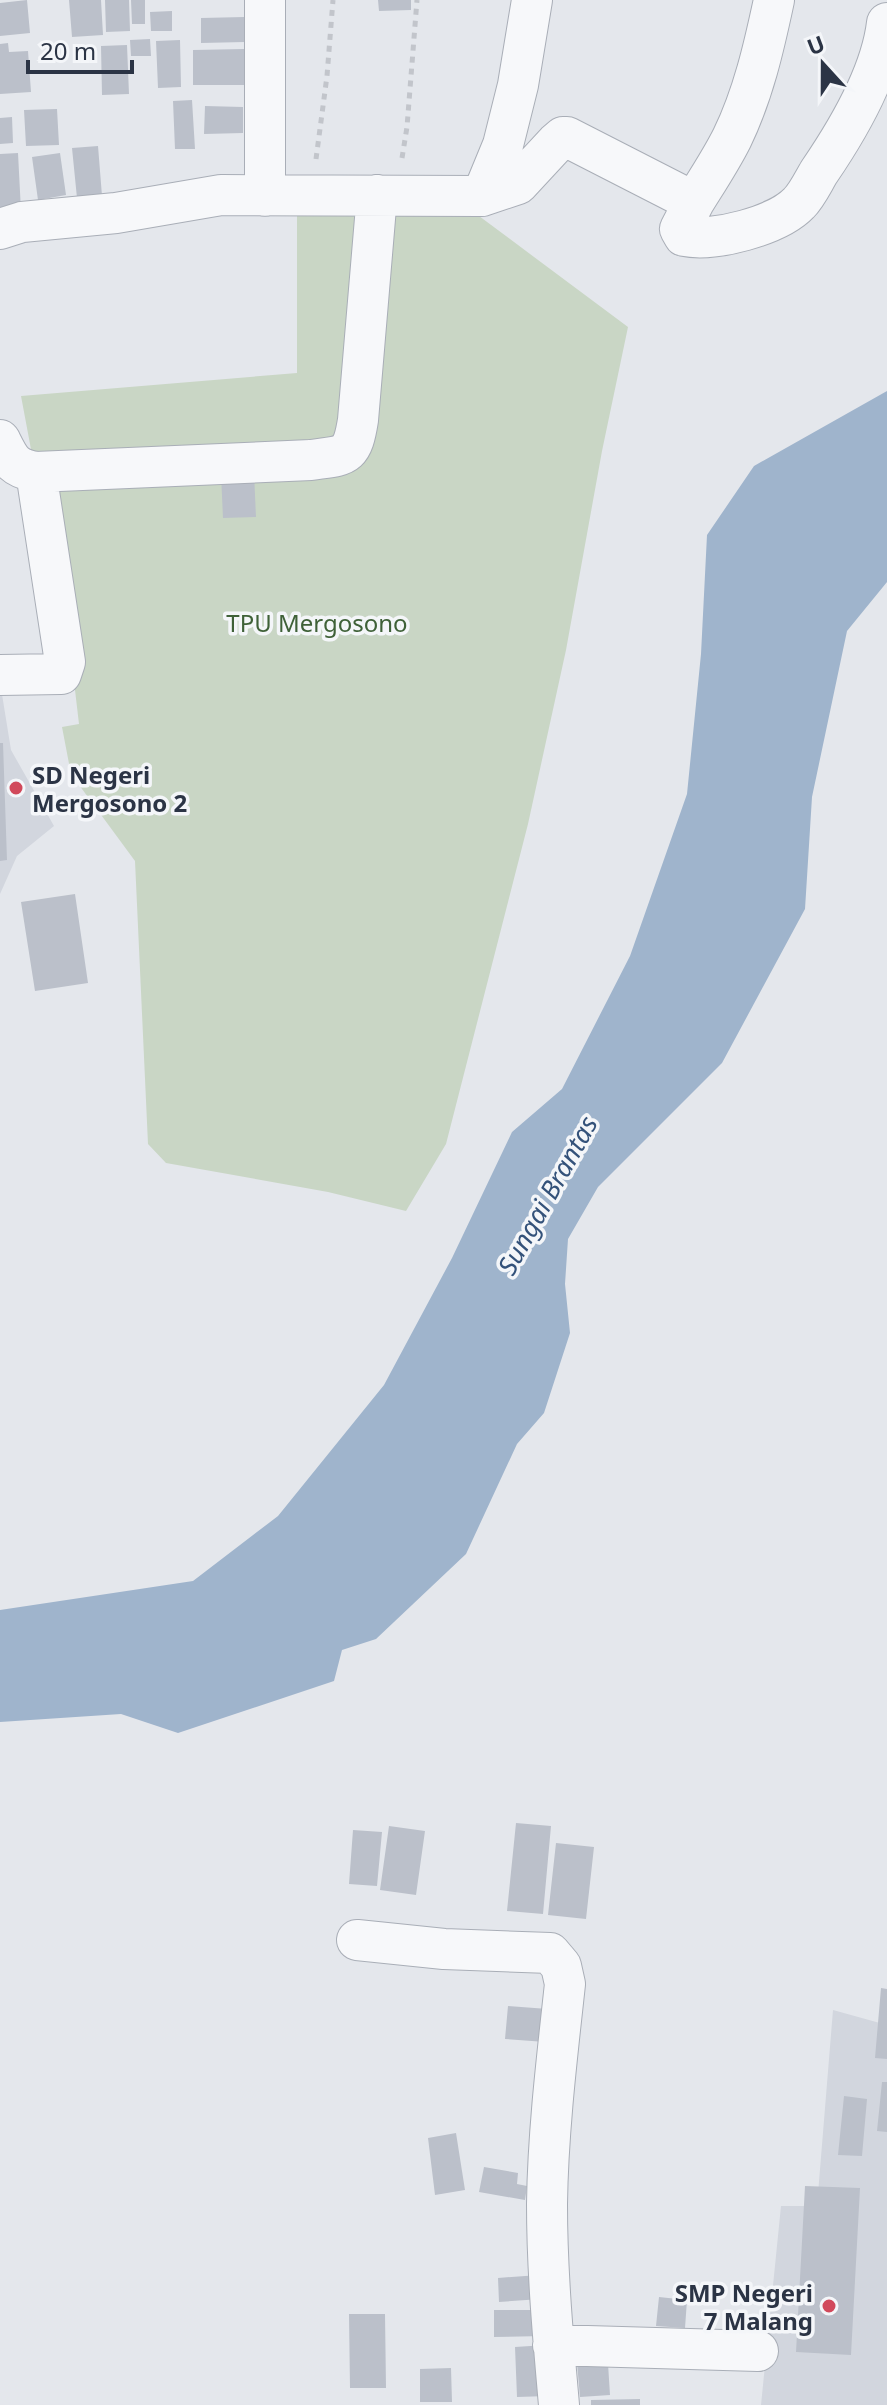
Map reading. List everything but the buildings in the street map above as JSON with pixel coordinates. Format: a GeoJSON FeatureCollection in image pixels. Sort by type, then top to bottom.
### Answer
{"type":"FeatureCollection","features":[{"type":"Feature","properties":{"kind":"street"},"geometry":{"type":"LineString","coordinates":[[265,0],[265,196]]}},
{"type":"Feature","properties":{"kind":"street"},"geometry":{"type":"LineString","coordinates":[[482,196],[503,145],[518,85],[532,0]]}},
{"type":"Feature","properties":{"kind":"street"},"geometry":{"type":"LineString","coordinates":[[774,0],[746,106],[680,229],[684,236],[711,238],[738,232],[776,218],[798,204],[847,129],[885,40],[887,23]]}},
{"type":"Feature","properties":{"kind":"street"},"geometry":{"type":"LineString","coordinates":[[0,229],[22,222],[116,213],[221,195],[482,196],[518,184],[563,137],[694,202]]}},
{"type":"Feature","properties":{"kind":"street"},"geometry":{"type":"LineString","coordinates":[[0,440],[10,459],[20,469],[36,472],[311,460],[339,456],[348,451],[354,444],[358,420],[386,195]]}},
{"type":"Feature","properties":{"kind":"street"},"geometry":{"type":"LineString","coordinates":[[0,675],[61,674],[65,662],[36,472]]}},
{"type":"Feature","properties":{"kind":"street"},"geometry":{"type":"LineString","coordinates":[[357,1940],[444,1949],[550,1953],[561,1966],[565,1984],[548,2159],[547,2203],[548,2262],[559,2405]]}},
{"type":"Feature","properties":{"kind":"street"},"geometry":{"type":"LineString","coordinates":[[553,2345],[758,2351]]}},
{"type":"Feature","properties":{"kind":"path"},"geometry":{"type":"LineString","coordinates":[[312,196],[333,0]]}},
{"type":"Feature","properties":{"kind":"path"},"geometry":{"type":"LineString","coordinates":[[386,195],[407,127],[417,0]]}},
{"type":"Feature","properties":{"kind":"shaded area","name":"SD Negeri Mergosono 2"},"geometry":{"type":"Polygon","coordinates":[[[0,682],[11,750],[54,826],[17,856],[0,894],[0,682]]]}},
{"type":"Feature","properties":{"kind":"shaded area","name":"SMP Negeri 7 Malang"},"geometry":{"type":"Polygon","coordinates":[[[833,2010],[887,2025],[887,2405],[761,2405],[781,2206],[817,2206],[833,2010]]]}},
{"type":"Feature","properties":{"kind":"green space","name":"TPU Mergosono"},"geometry":{"type":"Polygon","coordinates":[[[424,201],[425,216],[479,216],[628,327],[566,650],[528,824],[446,1144],[406,1211],[328,1192],[166,1163],[148,1144],[135,861],[71,774],[62,727],[79,724],[73,673],[21,396],[297,373],[297,211],[424,201]]]}},
{"type":"Feature","properties":{"kind":"water","name":"Sungai Brantas"},"geometry":{"type":"Polygon","coordinates":[[[887,391],[887,582],[847,631],[812,797],[805,909],[722,1063],[598,1187],[568,1239],[565,1284],[570,1333],[544,1413],[517,1444],[466,1554],[376,1639],[342,1650],[334,1681],[178,1733],[121,1714],[0,1722],[0,1610],[193,1581],[278,1516],[384,1385],[452,1258],[512,1132],[562,1089],[630,956],[687,794],[701,654],[707,535],[754,466],[887,391]]]}},
{"type":"Feature","properties":{"kind":"place","name":"SD Negeri Mergosono 2"},"geometry":{"type":"Point","coordinates":[16,788]}},
{"type":"Feature","properties":{"kind":"place","name":"SMP Negeri 7 Malang"},"geometry":{"type":"Point","coordinates":[829,2306]}}]}
